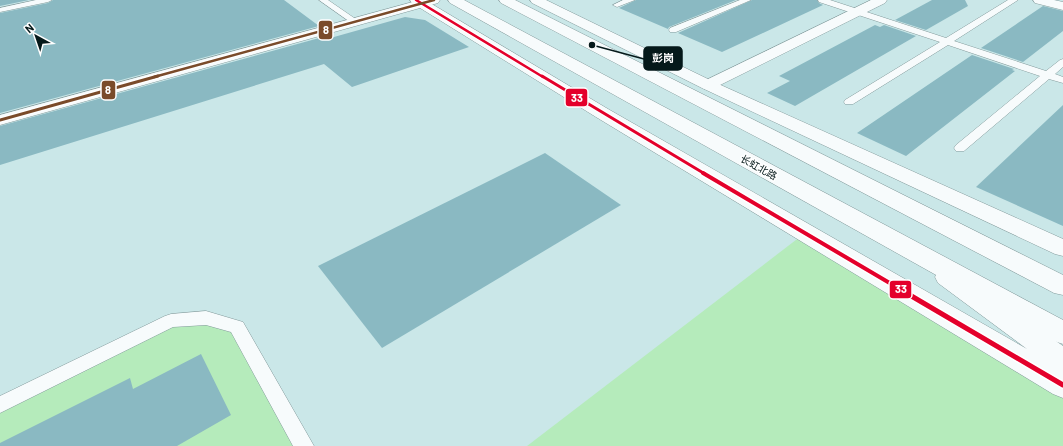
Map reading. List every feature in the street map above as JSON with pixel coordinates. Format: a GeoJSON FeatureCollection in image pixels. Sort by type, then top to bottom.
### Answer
{"type":"FeatureCollection","features":[{"type":"Feature","properties":{"kind":"main road","name":"长虹北路"},"geometry":{"type":"LineString","coordinates":[[454,0],[1063,333]]}},
{"type":"Feature","properties":{"kind":"main road"},"geometry":{"type":"LineString","coordinates":[[505,0],[1063,286]]}},
{"type":"Feature","properties":{"kind":"main road"},"geometry":{"type":"LineString","coordinates":[[536,0],[708,85],[1063,248]]}},
{"type":"Feature","properties":{"kind":"main road"},"geometry":{"type":"LineString","coordinates":[[708,85],[881,0]]}},
{"type":"Feature","properties":{"kind":"main road"},"geometry":{"type":"LineString","coordinates":[[1038,0],[1063,6]]}},
{"type":"Feature","properties":{"kind":"main road"},"geometry":{"type":"LineString","coordinates":[[0,120],[356,22],[424,1],[609,117],[1063,385]]}},
{"type":"Feature","properties":{"kind":"main road"},"geometry":{"type":"LineString","coordinates":[[904,246],[1063,361]]}},
{"type":"Feature","properties":{"kind":"lane"},"geometry":{"type":"LineString","coordinates":[[0,10],[48,0]]}},
{"type":"Feature","properties":{"kind":"lane"},"geometry":{"type":"LineString","coordinates":[[323,0],[356,22]]}},
{"type":"Feature","properties":{"kind":"lane"},"geometry":{"type":"LineString","coordinates":[[617,5],[631,0]]}},
{"type":"Feature","properties":{"kind":"lane"},"geometry":{"type":"LineString","coordinates":[[674,30],[747,0]]}},
{"type":"Feature","properties":{"kind":"lane"},"geometry":{"type":"LineString","coordinates":[[822,0],[1063,80]]}},
{"type":"Feature","properties":{"kind":"lane"},"geometry":{"type":"LineString","coordinates":[[849,102],[1014,0]]}},
{"type":"Feature","properties":{"kind":"lane"},"geometry":{"type":"LineString","coordinates":[[960,148],[1063,62]]}},
{"type":"Feature","properties":{"kind":"lane"},"geometry":{"type":"LineString","coordinates":[[0,405],[171,321],[206,318],[237,327],[304,446]]}},
{"type":"Feature","properties":{"kind":"green space"},"geometry":{"type":"Polygon","coordinates":[[[805,233],[1063,385],[1063,446],[527,446],[805,233]]]}},
{"type":"Feature","properties":{"kind":"green space"},"geometry":{"type":"Polygon","coordinates":[[[171,321],[237,327],[304,446],[0,446],[0,405],[171,321]]]}},
{"type":"Feature","properties":{"kind":"building"},"geometry":{"type":"Polygon","coordinates":[[[0,0],[29,0],[0,6],[0,0]]]}},
{"type":"Feature","properties":{"kind":"building"},"geometry":{"type":"Polygon","coordinates":[[[53,0],[284,0],[319,26],[0,113],[0,13],[48,3],[53,0]]]}},
{"type":"Feature","properties":{"kind":"building"},"geometry":{"type":"Polygon","coordinates":[[[636,0],[736,0],[669,27],[668,29],[619,8],[636,0]]]}},
{"type":"Feature","properties":{"kind":"building"},"geometry":{"type":"Polygon","coordinates":[[[752,0],[817,0],[823,5],[722,52],[678,33],[752,0]]]}},
{"type":"Feature","properties":{"kind":"building"},"geometry":{"type":"Polygon","coordinates":[[[932,0],[965,0],[968,6],[926,30],[895,20],[932,0]]]}},
{"type":"Feature","properties":{"kind":"building"},"geometry":{"type":"Polygon","coordinates":[[[1043,6],[1063,11],[1063,31],[1023,62],[981,48],[1043,6]]]}},
{"type":"Feature","properties":{"kind":"building"},"geometry":{"type":"Polygon","coordinates":[[[405,17],[425,20],[469,47],[352,87],[324,64],[0,165],[0,126],[330,35],[334,37],[405,17]]]}},
{"type":"Feature","properties":{"kind":"building"},"geometry":{"type":"Polygon","coordinates":[[[875,25],[880,27],[884,25],[916,36],[795,106],[767,93],[790,81],[779,76],[875,25]]]}},
{"type":"Feature","properties":{"kind":"building"},"geometry":{"type":"Polygon","coordinates":[[[972,55],[1014,69],[1012,70],[1015,71],[906,156],[857,133],[972,55]]]}},
{"type":"Feature","properties":{"kind":"building"},"geometry":{"type":"Polygon","coordinates":[[[1063,105],[1063,226],[976,187],[1063,105]]]}},
{"type":"Feature","properties":{"kind":"building"},"geometry":{"type":"Polygon","coordinates":[[[545,153],[621,205],[382,348],[318,266],[545,153]]]}},
{"type":"Feature","properties":{"kind":"building"},"geometry":{"type":"Polygon","coordinates":[[[201,354],[231,415],[177,446],[0,446],[0,443],[130,378],[133,389],[201,354]]]}},
{"type":"Feature","properties":{"kind":"transit line","name":"33"},"geometry":{"type":"LineString","coordinates":[[416,0],[602,113],[1063,385]]}},
{"type":"Feature","properties":{"kind":"transit line","name":"8"},"geometry":{"type":"LineString","coordinates":[[0,120],[434,0]]}},
{"type":"Feature","properties":{"kind":"place","name":"彭岗"},"geometry":{"type":"Point","coordinates":[592,45]}}]}
